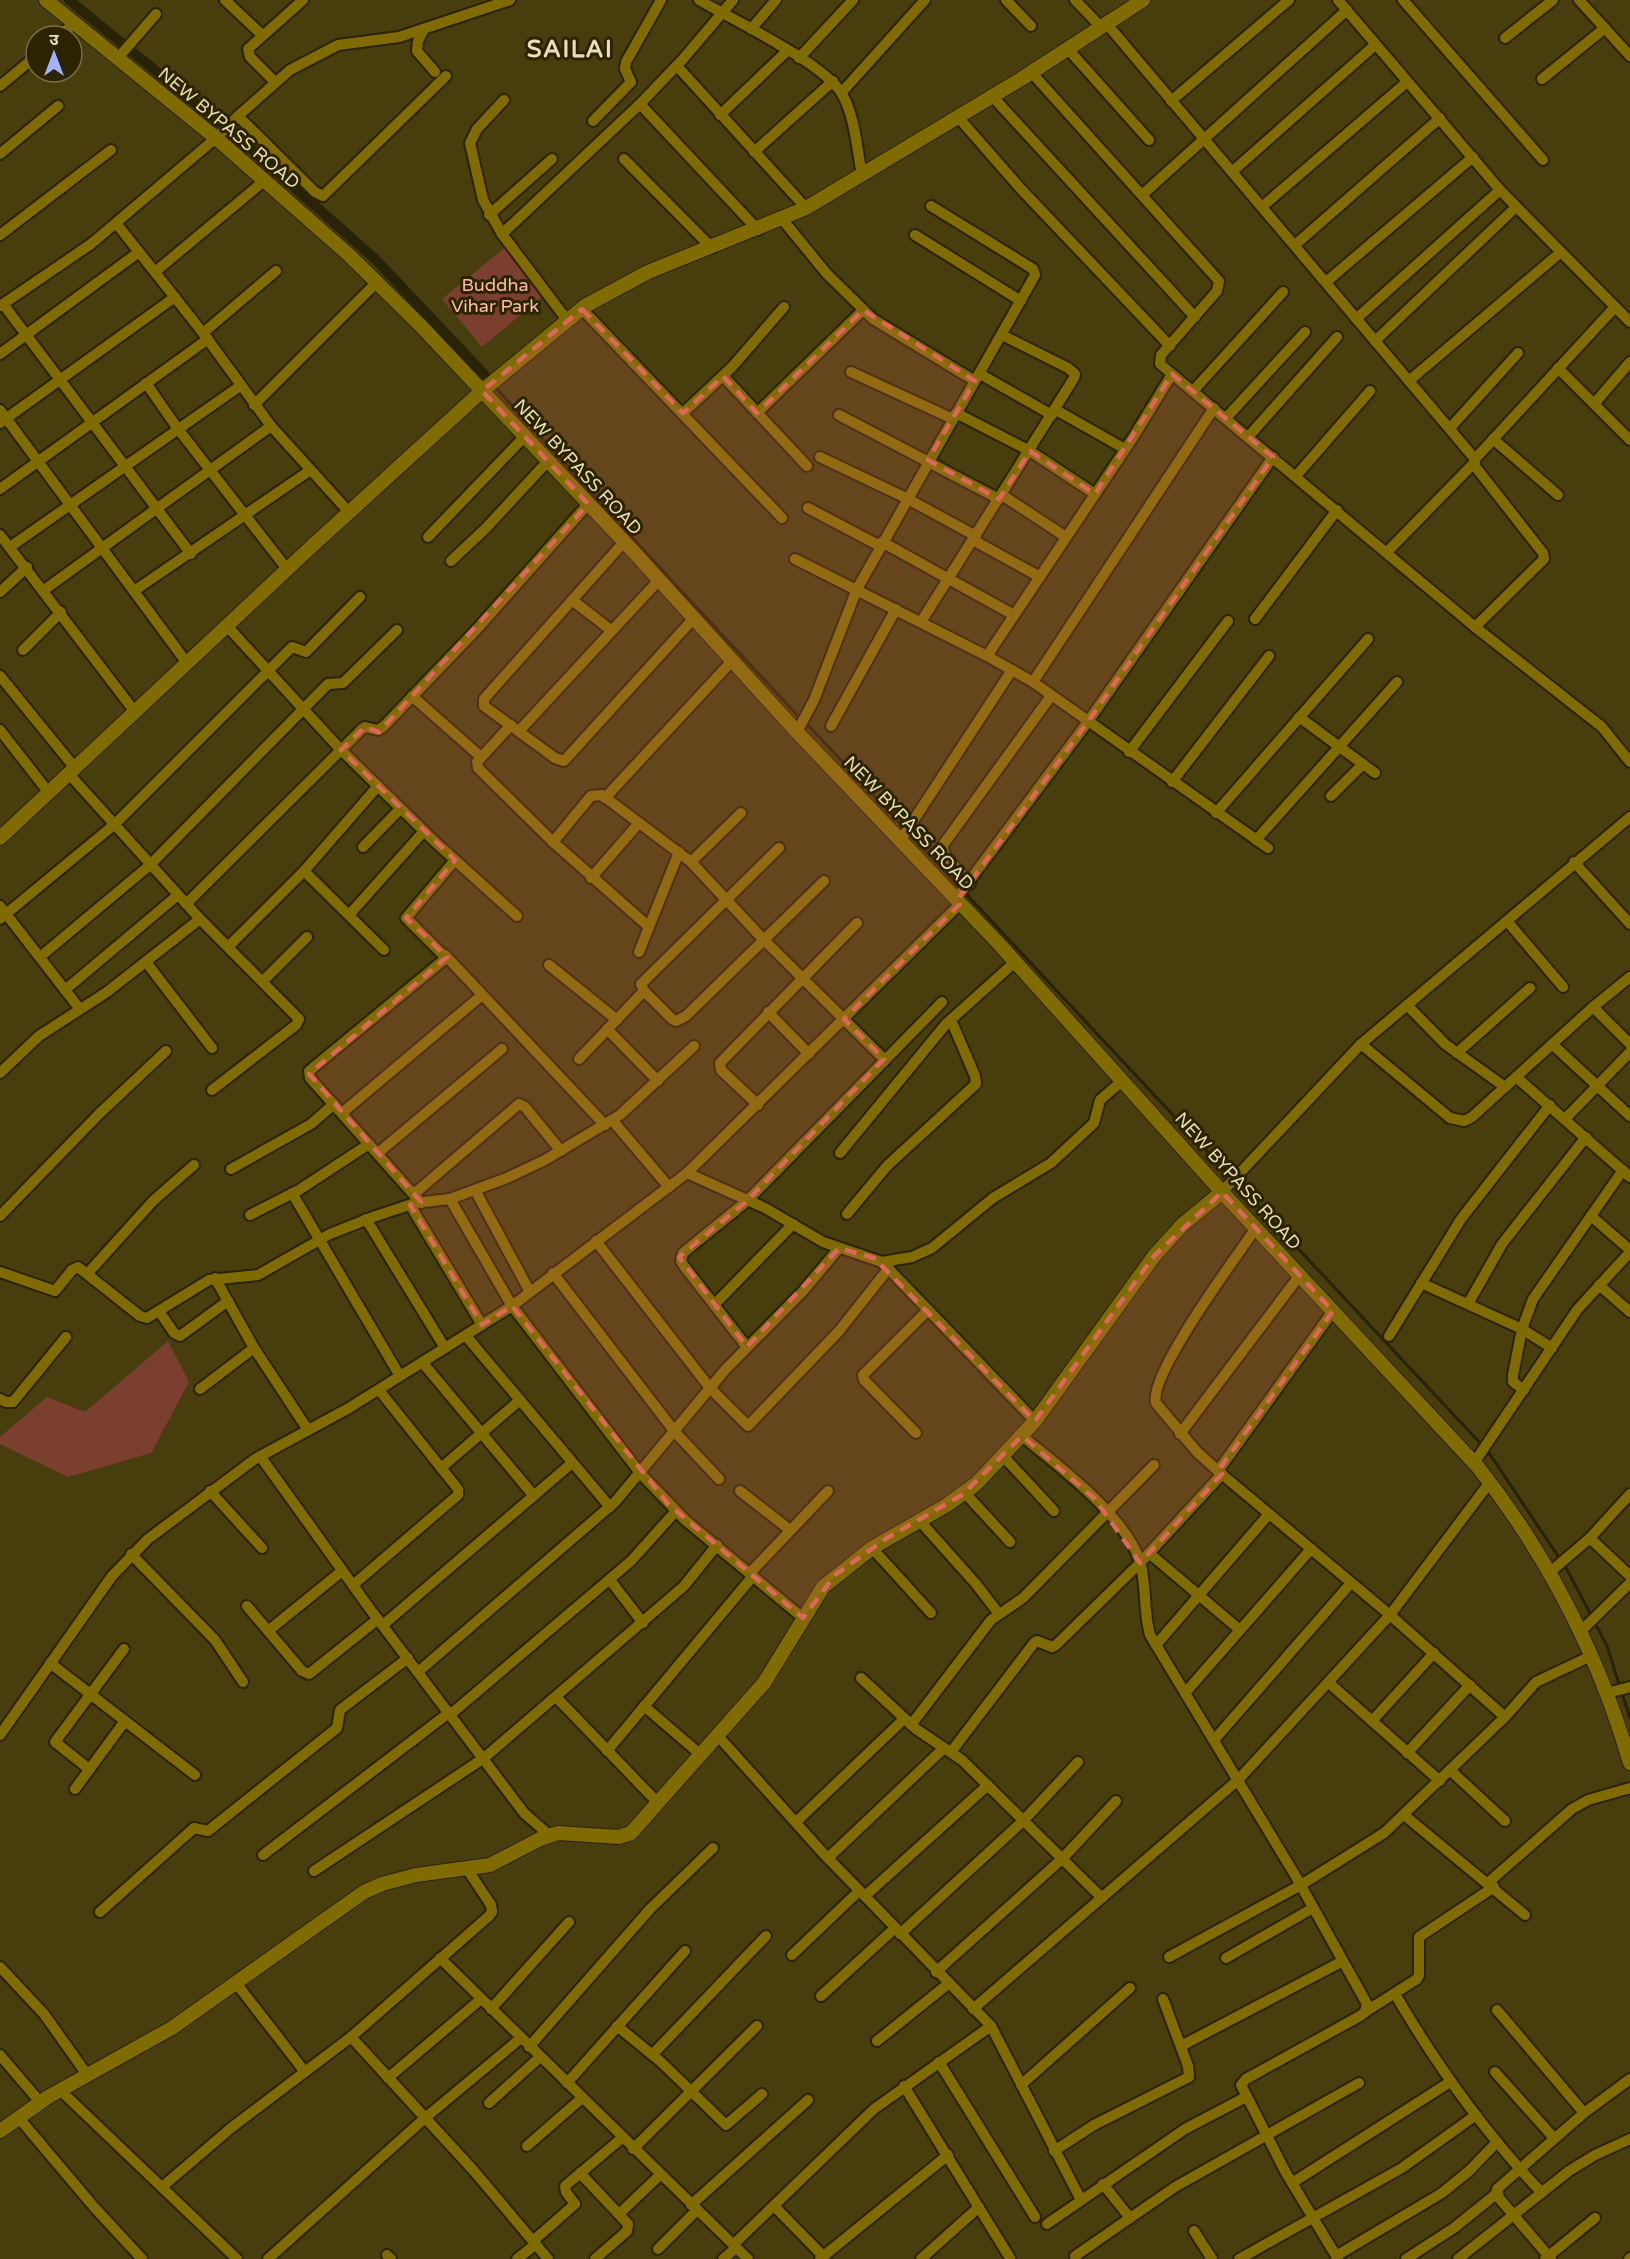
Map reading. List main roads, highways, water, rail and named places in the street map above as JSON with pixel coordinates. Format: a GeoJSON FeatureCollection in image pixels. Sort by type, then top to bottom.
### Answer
{"type":"FeatureCollection","features":[{"type":"Feature","properties":{"kind":"waterway"},"geometry":{"type":"LineString","coordinates":[[69,0],[249,147],[375,259],[484,374]]}},
{"type":"Feature","properties":{"kind":"waterway"},"geometry":{"type":"LineString","coordinates":[[495,387],[801,719]]}},
{"type":"Feature","properties":{"kind":"waterway"},"geometry":{"type":"LineString","coordinates":[[806,723],[1482,1445]]}},
{"type":"Feature","properties":{"kind":"waterway"},"geometry":{"type":"LineString","coordinates":[[1487,1450],[1560,1559]]}},
{"type":"Feature","properties":{"kind":"waterway"},"geometry":{"type":"LineString","coordinates":[[1564,1564],[1592,1617]]}},
{"type":"Feature","properties":{"kind":"waterway"},"geometry":{"type":"LineString","coordinates":[[1595,1623],[1607,1646],[1619,1684]]}},
{"type":"Feature","properties":{"kind":"waterway"},"geometry":{"type":"LineString","coordinates":[[1622,1693],[1630,1718]]}},
{"type":"Feature","properties":{"kind":"district","name":"SAILAI"},"geometry":{"type":"Point","coordinates":[570,49]}},
{"type":"Feature","properties":{"kind":"park label","name":"Buddha Vihar Park"},"geometry":{"type":"Point","coordinates":[495,295]}}]}
